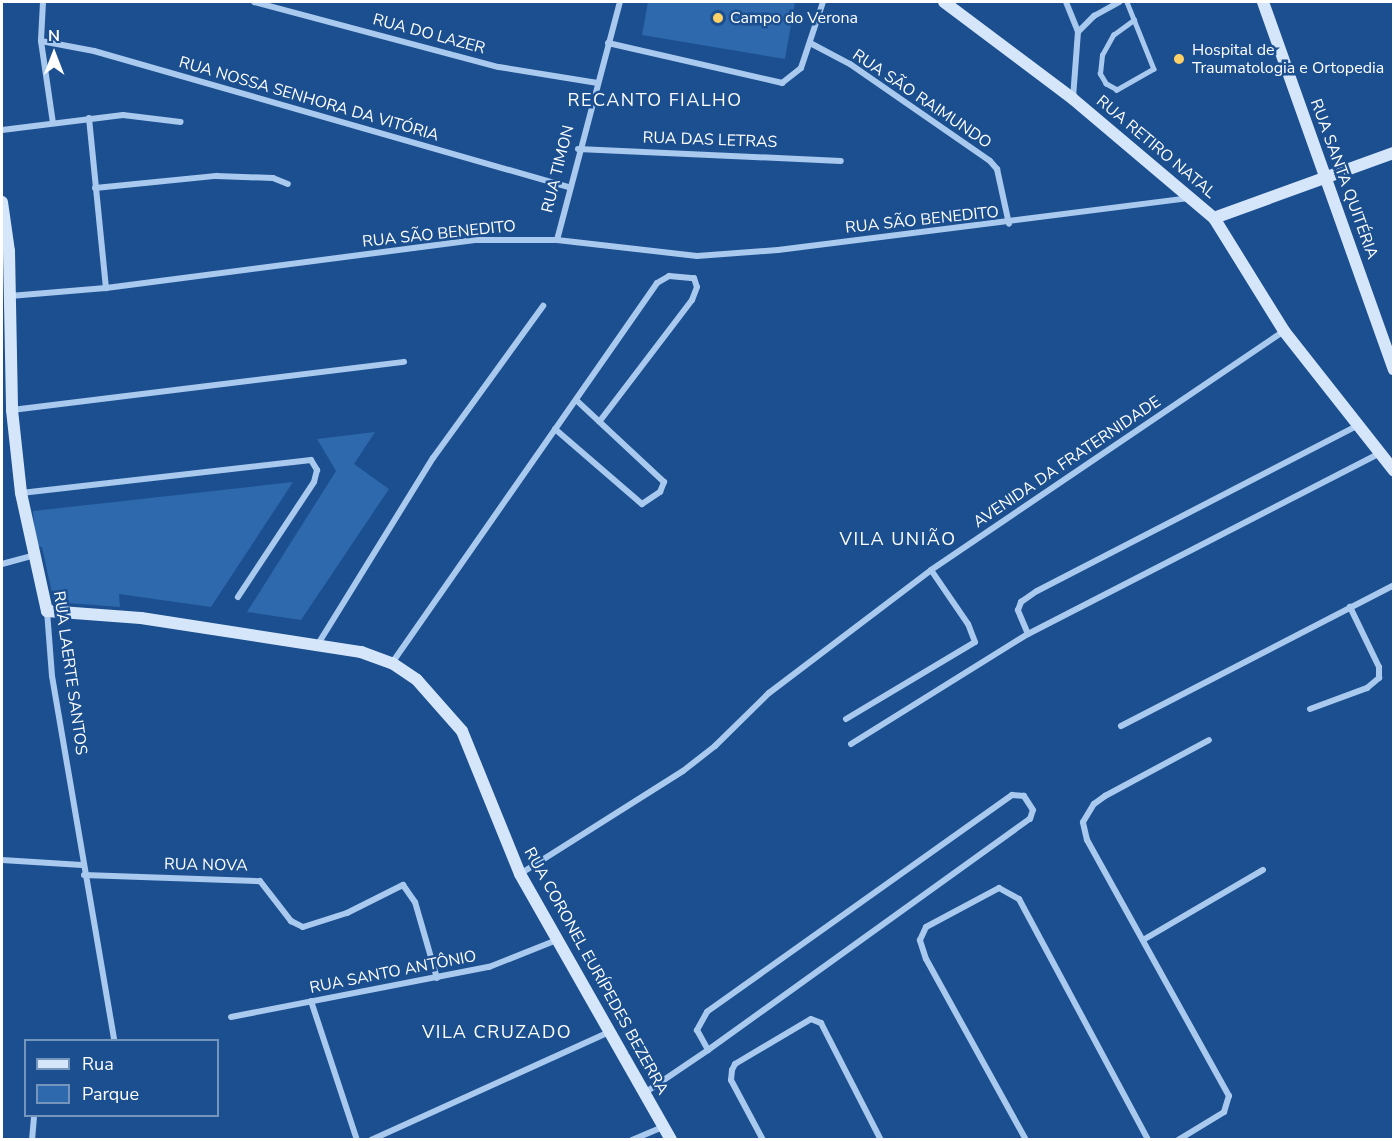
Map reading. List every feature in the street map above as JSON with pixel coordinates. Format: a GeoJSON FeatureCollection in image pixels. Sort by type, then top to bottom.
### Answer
{"type":"FeatureCollection","features":[{"type":"Feature","properties":{"kind":"street"},"geometry":{"type":"LineString","coordinates":[[43,2],[41,41],[53,123]]}},
{"type":"Feature","properties":{"kind":"street","name":"RUA DO LAZER"},"geometry":{"type":"LineString","coordinates":[[254,2],[498,67],[598,83]]}},
{"type":"Feature","properties":{"kind":"street","name":"RUA TIMON"},"geometry":{"type":"LineString","coordinates":[[557,240],[578,149],[620,2]]}},
{"type":"Feature","properties":{"kind":"street"},"geometry":{"type":"LineString","coordinates":[[608,44],[775,84],[795,76],[812,44],[823,2]]}},
{"type":"Feature","properties":{"kind":"street","name":"RUA RETIRO NATAL"},"geometry":{"type":"LineString","coordinates":[[944,2],[1073,99],[1214,218],[1284,331],[1394,471]]}},
{"type":"Feature","properties":{"kind":"street"},"geometry":{"type":"LineString","coordinates":[[1066,2],[1078,32],[1073,99]]}},
{"type":"Feature","properties":{"kind":"street"},"geometry":{"type":"LineString","coordinates":[[1078,32],[1094,16],[1119,2]]}},
{"type":"Feature","properties":{"kind":"street","name":"RUA SANTA QUITÉRIA"},"geometry":{"type":"LineString","coordinates":[[1263,2],[1394,369]]}},
{"type":"Feature","properties":{"kind":"street","name":"RUA NOSSA SENHORA DA VITÓRIA"},"geometry":{"type":"LineString","coordinates":[[41,41],[105,54],[568,187]]}},
{"type":"Feature","properties":{"kind":"street","name":"RUA SÃO RAIMUNDO"},"geometry":{"type":"LineString","coordinates":[[812,44],[850,64],[990,161],[997,169],[1009,224]]}},
{"type":"Feature","properties":{"kind":"street"},"geometry":{"type":"LineString","coordinates":[[2,130],[89,118],[123,116],[181,122]]}},
{"type":"Feature","properties":{"kind":"street"},"geometry":{"type":"LineString","coordinates":[[89,118],[106,288]]}},
{"type":"Feature","properties":{"kind":"street","name":"RUA DAS LETRAS"},"geometry":{"type":"LineString","coordinates":[[578,149],[841,162]]}},
{"type":"Feature","properties":{"kind":"street"},"geometry":{"type":"LineString","coordinates":[[1214,218],[1394,153]]}},
{"type":"Feature","properties":{"kind":"street"},"geometry":{"type":"LineString","coordinates":[[95,188],[216,176],[273,178],[288,184]]}},
{"type":"Feature","properties":{"kind":"street","name":"RUA SÃO BENEDITO"},"geometry":{"type":"LineString","coordinates":[[10,296],[106,288],[477,240],[557,240],[697,256],[1009,224],[1193,198]]}},
{"type":"Feature","properties":{"kind":"street","name":"RUA LAERTE SANTOS"},"geometry":{"type":"LineString","coordinates":[[2,202],[10,296],[12,410],[21,493],[32,556],[47,611],[52,676],[82,865],[114,1039]]}},
{"type":"Feature","properties":{"kind":"street"},"geometry":{"type":"LineString","coordinates":[[392,663],[657,283],[669,276],[694,278],[697,286],[692,300],[599,422]]}},
{"type":"Feature","properties":{"kind":"street"},"geometry":{"type":"LineString","coordinates":[[318,644],[433,458],[543,306]]}},
{"type":"Feature","properties":{"kind":"street","name":"AVENIDA DA FRATERNIDADE"},"geometry":{"type":"LineString","coordinates":[[520,874],[683,771],[715,746],[769,693],[931,570],[1284,331]]}},
{"type":"Feature","properties":{"kind":"street"},"geometry":{"type":"LineString","coordinates":[[12,410],[404,362]]}},
{"type":"Feature","properties":{"kind":"street"},"geometry":{"type":"LineString","coordinates":[[555,429],[642,504],[653,498],[664,482],[576,400]]}},
{"type":"Feature","properties":{"kind":"street"},"geometry":{"type":"LineString","coordinates":[[1028,634],[1018,610],[1021,602],[1037,591],[1358,426]]}},
{"type":"Feature","properties":{"kind":"street"},"geometry":{"type":"LineString","coordinates":[[851,744],[1028,634],[1380,453]]}},
{"type":"Feature","properties":{"kind":"street"},"geometry":{"type":"LineString","coordinates":[[21,493],[311,460],[317,470],[314,482],[238,597]]}},
{"type":"Feature","properties":{"kind":"street"},"geometry":{"type":"LineString","coordinates":[[2,564],[32,556]]}},
{"type":"Feature","properties":{"kind":"street"},"geometry":{"type":"LineString","coordinates":[[846,720],[975,642],[968,624],[931,570]]}},
{"type":"Feature","properties":{"kind":"street"},"geometry":{"type":"LineString","coordinates":[[1121,726],[1394,585]]}},
{"type":"Feature","properties":{"kind":"street"},"geometry":{"type":"LineString","coordinates":[[1310,710],[1367,688],[1379,678],[1379,666],[1350,608]]}},
{"type":"Feature","properties":{"kind":"street","name":"RUA CORONEL EURÍPEDES BEZERRA"},"geometry":{"type":"LineString","coordinates":[[47,611],[141,618],[318,644],[392,663],[417,680],[462,731],[520,874],[609,1032],[646,1092],[671,1140]]}},
{"type":"Feature","properties":{"kind":"street"},"geometry":{"type":"LineString","coordinates":[[1178,1140],[1228,1108],[1229,1096],[1087,840],[1083,822],[1094,804],[1105,796],[1209,740]]}},
{"type":"Feature","properties":{"kind":"street"},"geometry":{"type":"LineString","coordinates":[[646,1092],[708,1050],[1030,819],[1033,810],[1024,796],[1012,795],[707,1012],[697,1030],[708,1050]]}},
{"type":"Feature","properties":{"kind":"street"},"geometry":{"type":"LineString","coordinates":[[2,860],[82,865]]}},
{"type":"Feature","properties":{"kind":"street"},"geometry":{"type":"LineString","coordinates":[[1143,940],[1263,870]]}},
{"type":"Feature","properties":{"kind":"street","name":"RUA NOVA"},"geometry":{"type":"LineString","coordinates":[[84,875],[260,880],[291,921],[303,927],[347,913],[403,885],[415,902],[436,978]]}},
{"type":"Feature","properties":{"kind":"street"},"geometry":{"type":"LineString","coordinates":[[1026,1140],[927,959],[920,940],[926,927],[999,888],[1019,899],[1148,1140]]}},
{"type":"Feature","properties":{"kind":"street","name":"RUA SANTO ANTÔNIO"},"geometry":{"type":"LineString","coordinates":[[231,1017],[489,967],[557,940]]}},
{"type":"Feature","properties":{"kind":"street"},"geometry":{"type":"LineString","coordinates":[[311,1001],[357,1140]]}},
{"type":"Feature","properties":{"kind":"street"},"geometry":{"type":"LineString","coordinates":[[763,1140],[731,1080],[732,1070],[735,1064],[804,1022],[816,1019],[881,1140]]}},
{"type":"Feature","properties":{"kind":"street"},"geometry":{"type":"LineString","coordinates":[[371,1140],[609,1032]]}},
{"type":"Feature","properties":{"kind":"street"},"geometry":{"type":"LineString","coordinates":[[32,1140],[34,1118]]}},
{"type":"Feature","properties":{"kind":"street"},"geometry":{"type":"LineString","coordinates":[[632,1140],[664,1126]]}},
{"type":"Feature","properties":{"kind":"lane"},"geometry":{"type":"LineString","coordinates":[[1127,2],[1154,69],[1117,90],[1106,84],[1100,74],[1102,55],[1113,35],[1134,20]]}},
{"type":"Feature","properties":{"kind":"green space","name":"Campo do Verona"},"geometry":{"type":"Polygon","coordinates":[[[648,2],[795,2],[785,59],[642,35],[648,2]]]}},
{"type":"Feature","properties":{"kind":"green space"},"geometry":{"type":"Polygon","coordinates":[[[375,432],[354,464],[389,489],[301,620],[247,612],[336,471],[317,439],[375,432]]]}},
{"type":"Feature","properties":{"kind":"green space"},"geometry":{"type":"Polygon","coordinates":[[[293,482],[211,607],[119,594],[120,607],[54,602],[42,547],[36,546],[33,511],[293,482]]]}},
{"type":"Feature","properties":{"kind":"place","name":"Campo do Verona"},"geometry":{"type":"Point","coordinates":[718,18]}},
{"type":"Feature","properties":{"kind":"place","name":"Hospital de Traumatologia e Ortopedia"},"geometry":{"type":"Point","coordinates":[1179,59]}},
{"type":"Feature","properties":{"kind":"district","name":"RECANTO FIALHO"},"geometry":{"type":"Point","coordinates":[655,100]}},
{"type":"Feature","properties":{"kind":"district","name":"VILA UNIÃO"},"geometry":{"type":"Point","coordinates":[898,539]}},
{"type":"Feature","properties":{"kind":"district","name":"VILA CRUZADO"},"geometry":{"type":"Point","coordinates":[497,1032]}}]}
